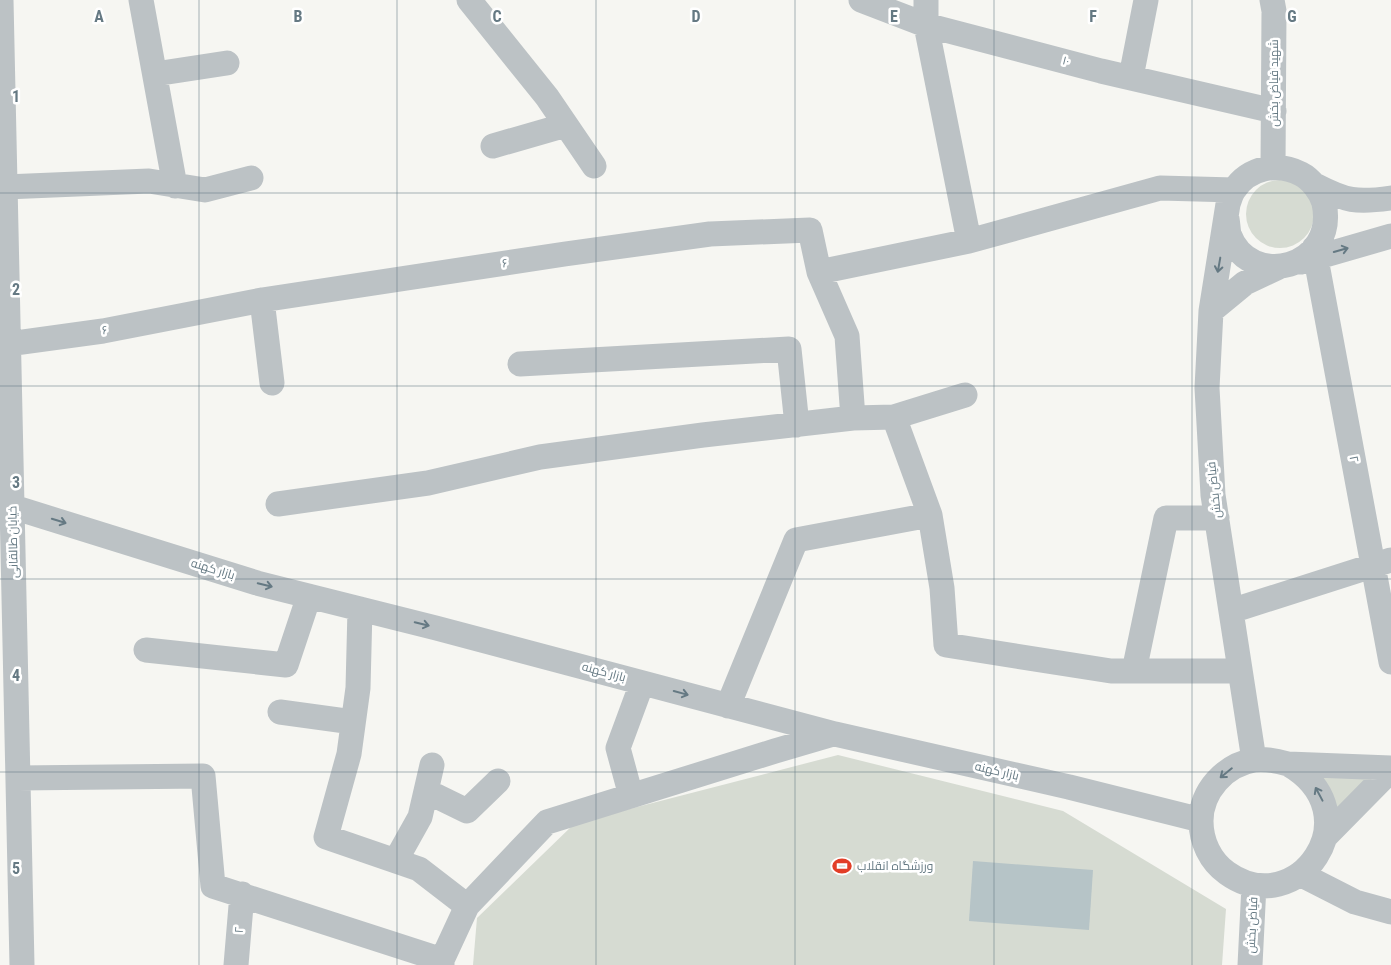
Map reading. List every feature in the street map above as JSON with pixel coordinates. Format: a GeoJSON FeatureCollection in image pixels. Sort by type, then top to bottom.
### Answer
{"type":"FeatureCollection","features":[{"type":"Feature","properties":{"kind":"street","name":"خیابان طالقانی"},"geometry":{"type":"LineString","coordinates":[[1,0],[5,187],[4,345],[8,497],[7,595],[18,778],[22,965]]}},
{"type":"Feature","properties":{"kind":"street"},"geometry":{"type":"LineString","coordinates":[[141,0],[175,186]]}},
{"type":"Feature","properties":{"kind":"street"},"geometry":{"type":"LineString","coordinates":[[469,0],[547,97],[594,166]]}},
{"type":"Feature","properties":{"kind":"street","name":"۱۰"},"geometry":{"type":"LineString","coordinates":[[861,0],[926,26],[1274,111]]}},
{"type":"Feature","properties":{"kind":"street"},"geometry":{"type":"LineString","coordinates":[[926,0],[926,26],[969,240]]}},
{"type":"Feature","properties":{"kind":"street"},"geometry":{"type":"LineString","coordinates":[[1130,77],[1146,0]]}},
{"type":"Feature","properties":{"kind":"street","name":"شهید فیاض بخش"},"geometry":{"type":"LineString","coordinates":[[1272,0],[1273,167]]}},
{"type":"Feature","properties":{"kind":"street"},"geometry":{"type":"LineString","coordinates":[[155,74],[227,63]]}},
{"type":"Feature","properties":{"kind":"street"},"geometry":{"type":"LineString","coordinates":[[493,146],[566,125]]}},
{"type":"Feature","properties":{"kind":"street"},"geometry":{"type":"LineString","coordinates":[[1391,198],[1365,201],[1338,197],[1315,185],[1303,175],[1289,169],[1273,167],[1258,170],[1245,178],[1234,190],[1228,204],[1227,220],[1230,235],[1238,248],[1249,259],[1263,265],[1301,259],[1391,236]]}},
{"type":"Feature","properties":{"kind":"street"},"geometry":{"type":"LineString","coordinates":[[5,187],[149,182],[205,190],[251,178]]}},
{"type":"Feature","properties":{"kind":"street"},"geometry":{"type":"LineString","coordinates":[[1211,310],[1245,284],[1301,259],[1318,244],[1324,230],[1326,214],[1323,199],[1315,185]]}},
{"type":"Feature","properties":{"kind":"street"},"geometry":{"type":"LineString","coordinates":[[819,272],[969,240],[1160,188],[1234,190]]}},
{"type":"Feature","properties":{"kind":"street","name":"فیاض بخش"},"geometry":{"type":"LineString","coordinates":[[1227,220],[1211,310],[1207,388],[1213,495],[1254,760]]}},
{"type":"Feature","properties":{"kind":"street","name":"۶"},"geometry":{"type":"LineString","coordinates":[[4,345],[103,331],[262,300],[710,234],[810,230],[819,272],[847,336],[853,418]]}},
{"type":"Feature","properties":{"kind":"street","name":"۲"},"geometry":{"type":"LineString","coordinates":[[1301,259],[1382,562],[1391,662]]}},
{"type":"Feature","properties":{"kind":"street"},"geometry":{"type":"LineString","coordinates":[[262,300],[272,383]]}},
{"type":"Feature","properties":{"kind":"street"},"geometry":{"type":"LineString","coordinates":[[520,364],[789,349],[797,425]]}},
{"type":"Feature","properties":{"kind":"street"},"geometry":{"type":"LineString","coordinates":[[278,504],[428,483],[540,457],[703,435],[853,418],[894,417],[965,395]]}},
{"type":"Feature","properties":{"kind":"street"},"geometry":{"type":"LineString","coordinates":[[894,417],[930,515],[942,588],[946,645],[1111,671],[1240,671]]}},
{"type":"Feature","properties":{"kind":"street","name":"بازار کهنه"},"geometry":{"type":"LineString","coordinates":[[8,497],[257,583],[835,734],[1069,787],[1201,820]]}},
{"type":"Feature","properties":{"kind":"street"},"geometry":{"type":"LineString","coordinates":[[728,706],[796,540],[930,515]]}},
{"type":"Feature","properties":{"kind":"street"},"geometry":{"type":"LineString","coordinates":[[1134,671],[1166,518],[1217,518]]}},
{"type":"Feature","properties":{"kind":"street"},"geometry":{"type":"LineString","coordinates":[[1231,611],[1382,562]]}},
{"type":"Feature","properties":{"kind":"street"},"geometry":{"type":"LineString","coordinates":[[146,650],[286,665],[309,596]]}},
{"type":"Feature","properties":{"kind":"street"},"geometry":{"type":"LineString","coordinates":[[360,609],[358,688],[349,754],[326,837],[419,869],[466,906]]}},
{"type":"Feature","properties":{"kind":"street"},"geometry":{"type":"LineString","coordinates":[[631,796],[618,748],[642,683]]}},
{"type":"Feature","properties":{"kind":"street"},"geometry":{"type":"LineString","coordinates":[[280,712],[353,722]]}},
{"type":"Feature","properties":{"kind":"street"},"geometry":{"type":"LineString","coordinates":[[18,778],[203,776],[213,886],[242,894],[442,962],[466,906],[547,822],[835,734]]}},
{"type":"Feature","properties":{"kind":"street"},"geometry":{"type":"LineString","coordinates":[[1288,764],[1302,772],[1314,784],[1323,800],[1327,819],[1325,838],[1318,855],[1306,869],[1290,880],[1272,885],[1254,885],[1236,880],[1221,869],[1210,854],[1202,837],[1201,820],[1204,802],[1212,787],[1223,774],[1238,765],[1254,760],[1271,760],[1288,764],[1391,769]]}},
{"type":"Feature","properties":{"kind":"street"},"geometry":{"type":"LineString","coordinates":[[396,860],[420,817],[432,765]]}},
{"type":"Feature","properties":{"kind":"street"},"geometry":{"type":"LineString","coordinates":[[1325,838],[1391,769]]}},
{"type":"Feature","properties":{"kind":"street"},"geometry":{"type":"LineString","coordinates":[[426,791],[466,811],[498,781]]}},
{"type":"Feature","properties":{"kind":"street"},"geometry":{"type":"LineString","coordinates":[[1300,874],[1355,902],[1391,912]]}},
{"type":"Feature","properties":{"kind":"street","name":"فیاض بخش"},"geometry":{"type":"LineString","coordinates":[[1250,965],[1254,885]]}},
{"type":"Feature","properties":{"kind":"street","name":"۲"},"geometry":{"type":"LineString","coordinates":[[236,965],[242,894]]}},
{"type":"Feature","properties":{"kind":"shaded area"},"geometry":{"type":"Polygon","coordinates":[[[1280,180],[1293,183],[1304,190],[1311,201],[1314,214],[1311,227],[1304,238],[1293,245],[1280,248],[1267,245],[1256,238],[1249,227],[1246,214],[1249,201],[1256,190],[1267,183],[1280,180]]]}},
{"type":"Feature","properties":{"kind":"shaded area","name":"ورزشگاه انقلاب"},"geometry":{"type":"Polygon","coordinates":[[[838,755],[1063,811],[1226,909],[1222,965],[473,965],[477,918],[575,823],[838,755]]]}},
{"type":"Feature","properties":{"kind":"shaded area"},"geometry":{"type":"Polygon","coordinates":[[[1318,771],[1376,776],[1334,810],[1318,771]]]}},
{"type":"Feature","properties":{"kind":"shaded area"},"geometry":{"type":"Polygon","coordinates":[[[973,861],[1093,870],[1089,930],[969,921],[973,861]]]}},
{"type":"Feature","properties":{"kind":"place","name":"ورزشگاه انقلاب"},"geometry":{"type":"Point","coordinates":[842,866]}}]}
